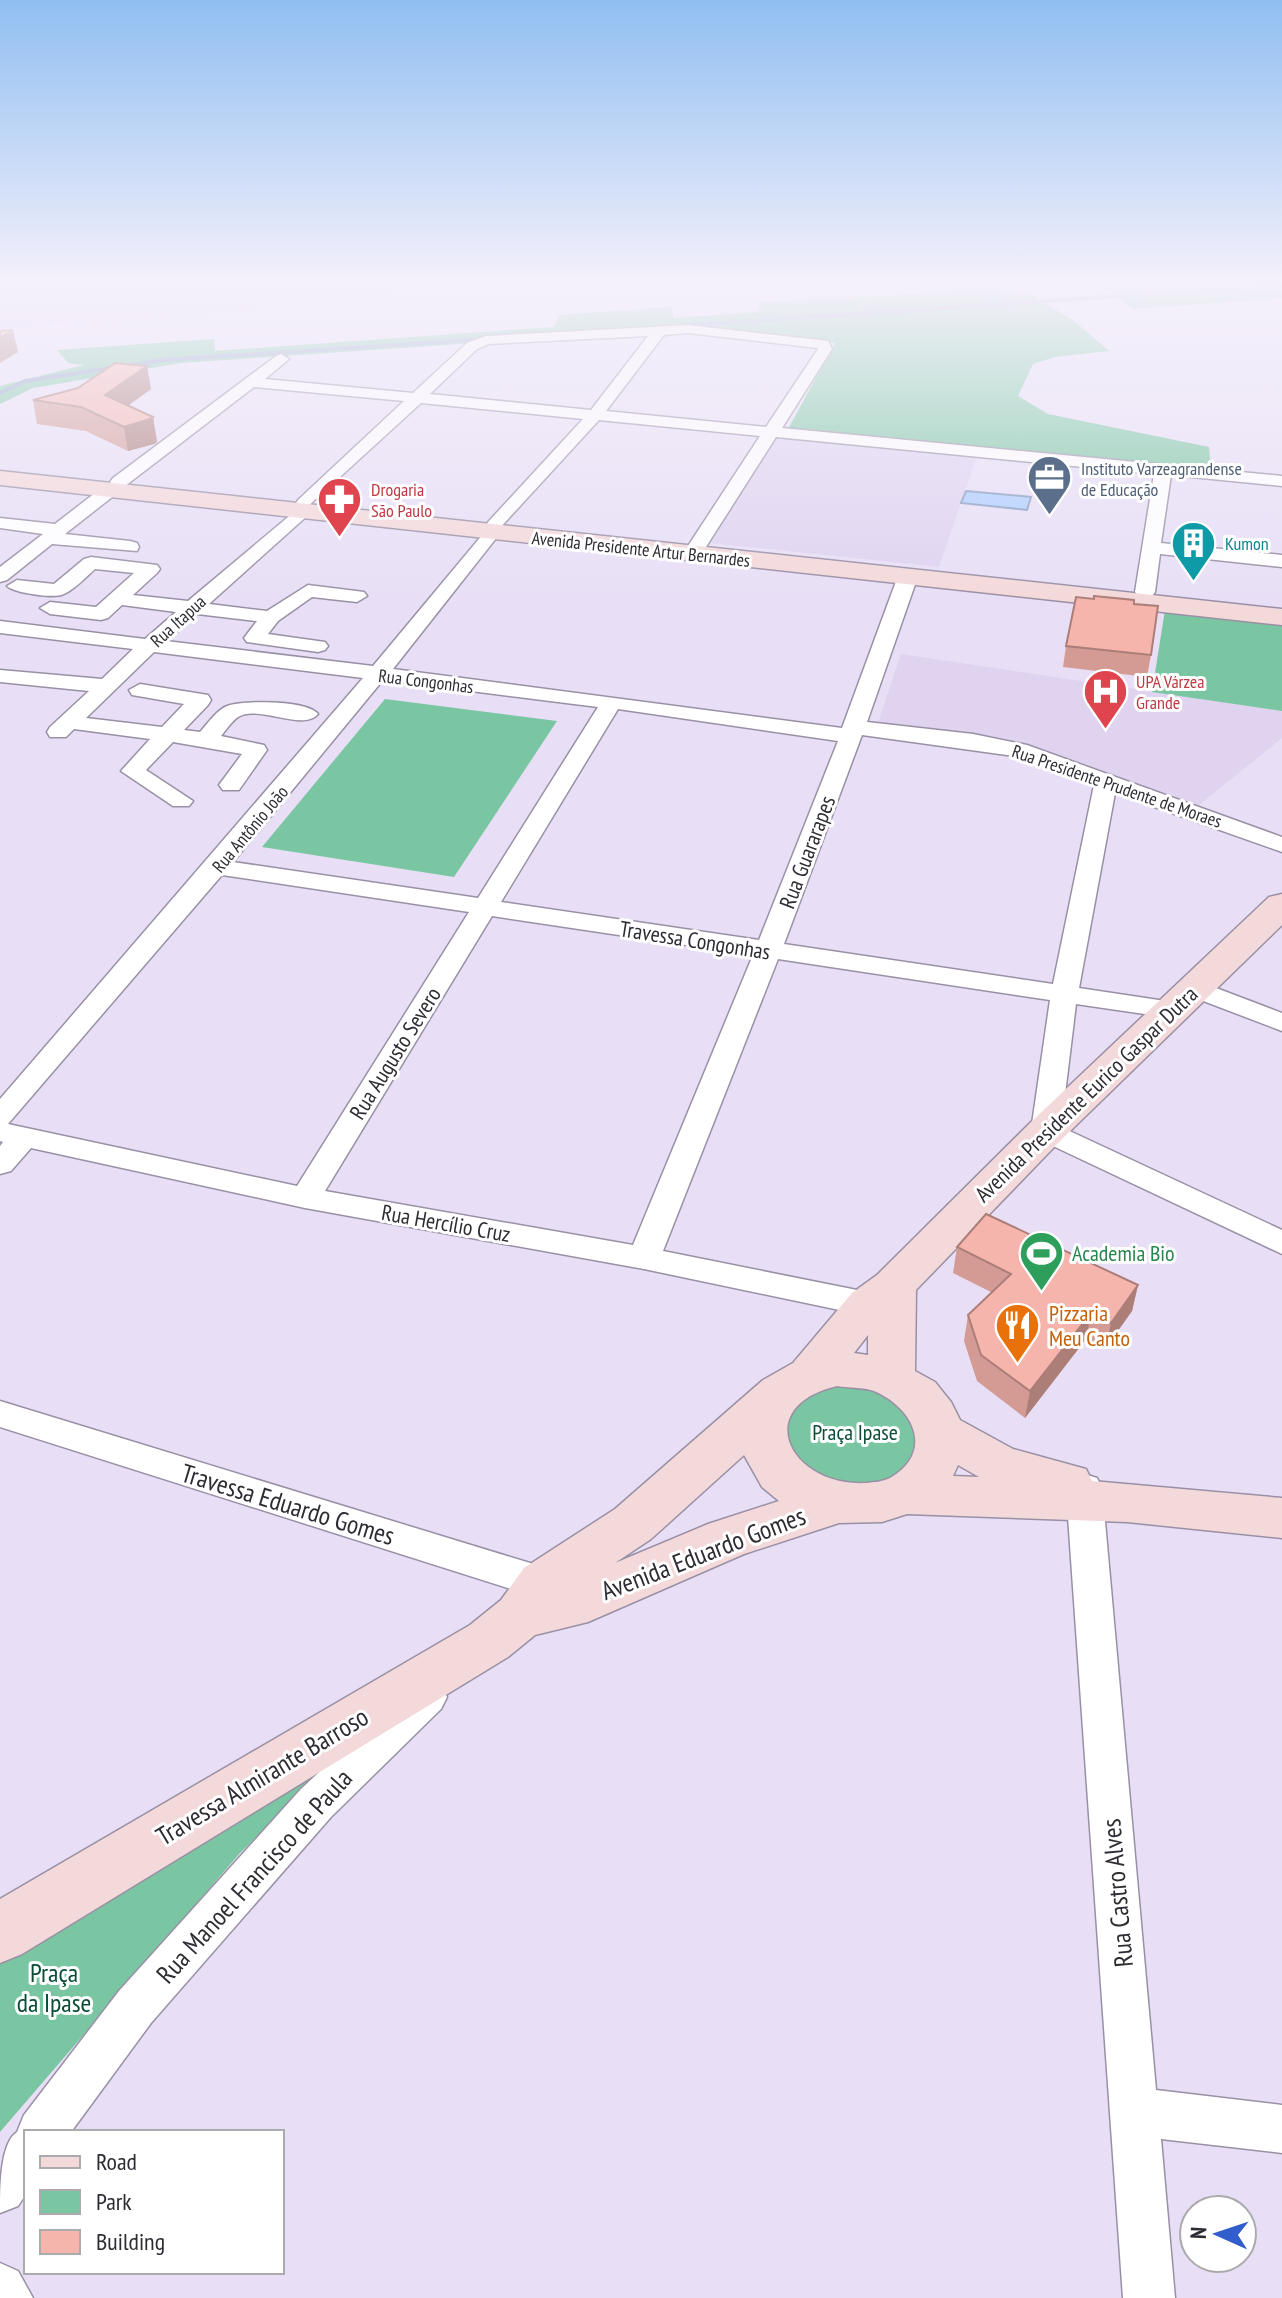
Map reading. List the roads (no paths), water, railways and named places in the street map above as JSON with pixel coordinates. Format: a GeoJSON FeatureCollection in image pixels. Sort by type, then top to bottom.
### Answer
{"type":"FeatureCollection","features":[{"type":"Feature","properties":{"kind":"main road","name":"Avenida Presidente Artur Bernardes"},"geometry":{"type":"LineString","coordinates":[[0,469],[303,508],[1282,617]]}},
{"type":"Feature","properties":{"kind":"main road","name":"Avenida Presidente Artur Bernardes"},"geometry":{"type":"LineString","coordinates":[[0,478],[115,486]]}},
{"type":"Feature","properties":{"kind":"main road","name":"Avenida Presidente Artur Bernardes"},"geometry":{"type":"LineString","coordinates":[[493,529],[697,546],[1282,607]]}},
{"type":"Feature","properties":{"kind":"main road","name":"Avenida Presidente Eurico Gaspar Dutra"},"geometry":{"type":"LineString","coordinates":[[530,1611],[791,1388],[885,1300],[1046,1131],[1282,905]]}},
{"type":"Feature","properties":{"kind":"main road"},"geometry":{"type":"LineString","coordinates":[[885,1300],[891,1379]]}},
{"type":"Feature","properties":{"kind":"main road"},"geometry":{"type":"LineString","coordinates":[[837,1369],[865,1371],[891,1379],[914,1393],[931,1411],[940,1432],[940,1450],[935,1467],[924,1482],[907,1494],[886,1502],[863,1505],[838,1503],[815,1496],[794,1486],[778,1471],[767,1454],[763,1436],[764,1419],[791,1388],[837,1369]]}},
{"type":"Feature","properties":{"kind":"main road"},"geometry":{"type":"LineString","coordinates":[[940,1432],[999,1464],[1099,1496]]}},
{"type":"Feature","properties":{"kind":"main road"},"geometry":{"type":"LineString","coordinates":[[907,1494],[1099,1496],[1282,1518]]}},
{"type":"Feature","properties":{"kind":"main road","name":"Avenida Eduardo Gomes"},"geometry":{"type":"LineString","coordinates":[[530,1611],[726,1539],[838,1503]]}},
{"type":"Feature","properties":{"kind":"main road","name":"Travessa Almirante Barroso"},"geometry":{"type":"LineString","coordinates":[[0,1933],[530,1611]]}},
{"type":"Feature","properties":{"kind":"street"},"geometry":{"type":"LineString","coordinates":[[8,581],[50,537],[244,387]]}},
{"type":"Feature","properties":{"kind":"street"},"geometry":{"type":"LineString","coordinates":[[305,387],[1282,481]]}},
{"type":"Feature","properties":{"kind":"street","name":"Rua Itapua"},"geometry":{"type":"LineString","coordinates":[[168,734],[64,727],[303,508],[428,387]]}},
{"type":"Feature","properties":{"kind":"street","name":"Rua Antônio João"},"geometry":{"type":"LineString","coordinates":[[0,1117],[218,867],[378,676],[493,529],[616,387]]}},
{"type":"Feature","properties":{"kind":"street","name":"Rua Itapua"},"geometry":{"type":"LineString","coordinates":[[773,431],[801,387]]}},
{"type":"Feature","properties":{"kind":"street"},"geometry":{"type":"LineString","coordinates":[[697,546],[773,431]]}},
{"type":"Feature","properties":{"kind":"street"},"geometry":{"type":"LineString","coordinates":[[1145,592],[1163,470]]}},
{"type":"Feature","properties":{"kind":"street"},"geometry":{"type":"LineString","coordinates":[[0,523],[50,537]]}},
{"type":"Feature","properties":{"kind":"street"},"geometry":{"type":"LineString","coordinates":[[0,537],[50,537],[132,547]]}},
{"type":"Feature","properties":{"kind":"street"},"geometry":{"type":"LineString","coordinates":[[1152,548],[1282,561]]}},
{"type":"Feature","properties":{"kind":"street"},"geometry":{"type":"LineString","coordinates":[[8,581],[58,590],[91,563],[150,569],[101,614],[50,608]]}},
{"type":"Feature","properties":{"kind":"street","name":"Rua Guararapes"},"geometry":{"type":"LineString","coordinates":[[644,1258],[769,951],[853,732],[908,576]]}},
{"type":"Feature","properties":{"kind":"street"},"geometry":{"type":"LineString","coordinates":[[318,646],[254,638],[279,612],[308,591],[353,604]]}},
{"type":"Feature","properties":{"kind":"street"},"geometry":{"type":"LineString","coordinates":[[125,592],[195,606],[279,612]]}},
{"type":"Feature","properties":{"kind":"street","name":"Rua Congonhas"},"geometry":{"type":"LineString","coordinates":[[0,627],[378,676],[853,732]]}},
{"type":"Feature","properties":{"kind":"street"},"geometry":{"type":"LineString","coordinates":[[24,678],[43,661]]}},
{"type":"Feature","properties":{"kind":"street"},"geometry":{"type":"LineString","coordinates":[[239,673],[267,682],[248,707]]}},
{"type":"Feature","properties":{"kind":"street"},"geometry":{"type":"LineString","coordinates":[[0,676],[108,686]]}},
{"type":"Feature","properties":{"kind":"street"},"geometry":{"type":"LineString","coordinates":[[140,690],[200,700],[132,771],[181,801]]}},
{"type":"Feature","properties":{"kind":"street","name":"Rua Augusto Severo"},"geometry":{"type":"LineString","coordinates":[[305,1198],[612,702]]}},
{"type":"Feature","properties":{"kind":"street"},"geometry":{"type":"LineString","coordinates":[[205,739],[231,712],[248,707],[307,714]]}},
{"type":"Feature","properties":{"kind":"street","name":"Rua Presidente Prudente de Moraes"},"geometry":{"type":"LineString","coordinates":[[853,732],[1002,747],[1106,780],[1282,845]]}},
{"type":"Feature","properties":{"kind":"street"},"geometry":{"type":"LineString","coordinates":[[168,734],[256,750],[231,785]]}},
{"type":"Feature","properties":{"kind":"street"},"geometry":{"type":"LineString","coordinates":[[1106,780],[1064,995],[1061,1039],[1046,1131],[1282,1243]]}},
{"type":"Feature","properties":{"kind":"street","name":"Travessa Congonhas"},"geometry":{"type":"LineString","coordinates":[[218,867],[1064,995],[1184,999],[1282,1023]]}},
{"type":"Feature","properties":{"kind":"street"},"geometry":{"type":"LineString","coordinates":[[0,1164],[12,1134]]}},
{"type":"Feature","properties":{"kind":"street","name":"Rua Hercílio Cruz"},"geometry":{"type":"LineString","coordinates":[[12,1134],[305,1198],[885,1300]]}},
{"type":"Feature","properties":{"kind":"street","name":"Travessa Eduardo Gomes"},"geometry":{"type":"LineString","coordinates":[[0,1414],[530,1611]]}},
{"type":"Feature","properties":{"kind":"street","name":"Rua Castro Alves"},"geometry":{"type":"LineString","coordinates":[[1099,1496],[1134,2112],[1149,2298]]}},
{"type":"Feature","properties":{"kind":"street","name":"Rua Manoel Francisco de Paula"},"geometry":{"type":"LineString","coordinates":[[43,2130],[135,2007],[316,1803],[530,1611]]}},
{"type":"Feature","properties":{"kind":"street"},"geometry":{"type":"LineString","coordinates":[[1134,2112],[1282,2129]]}},
{"type":"Feature","properties":{"kind":"street"},"geometry":{"type":"LineString","coordinates":[[0,2188],[24,2156]]}},
{"type":"Feature","properties":{"kind":"street"},"geometry":{"type":"LineString","coordinates":[[0,2289],[7,2298]]}},
{"type":"Feature","properties":{"kind":"water"},"geometry":{"type":"Polygon","coordinates":[[[966,491],[1031,497],[1027,510],[961,503],[966,491]]]}},
{"type":"Feature","properties":{"kind":"waterway"},"geometry":{"type":"LineString","coordinates":[[0,393],[12,387]]}},
{"type":"Feature","properties":{"kind":"place","name":"Instituto Varzeagrandense de Educação"},"geometry":{"type":"Point","coordinates":[1050,517]}},
{"type":"Feature","properties":{"kind":"place","name":"Drogaria São Paulo"},"geometry":{"type":"Point","coordinates":[340,538]}},
{"type":"Feature","properties":{"kind":"place","name":"Kumon"},"geometry":{"type":"Point","coordinates":[1194,582]}},
{"type":"Feature","properties":{"kind":"place","name":"UPA Várzea Grande"},"geometry":{"type":"Point","coordinates":[1105,730]}},
{"type":"Feature","properties":{"kind":"place","name":"Academia Bio"},"geometry":{"type":"Point","coordinates":[1041,1292]}},
{"type":"Feature","properties":{"kind":"place","name":"Pizzaria Meu Canto"},"geometry":{"type":"Point","coordinates":[1018,1365]}},
{"type":"Feature","properties":{"kind":"park label","name":"Praça Ipase"},"geometry":{"type":"Point","coordinates":[855,1432]}},
{"type":"Feature","properties":{"kind":"park label","name":"Praça da Ipase"},"geometry":{"type":"Point","coordinates":[54,1987]}}]}
